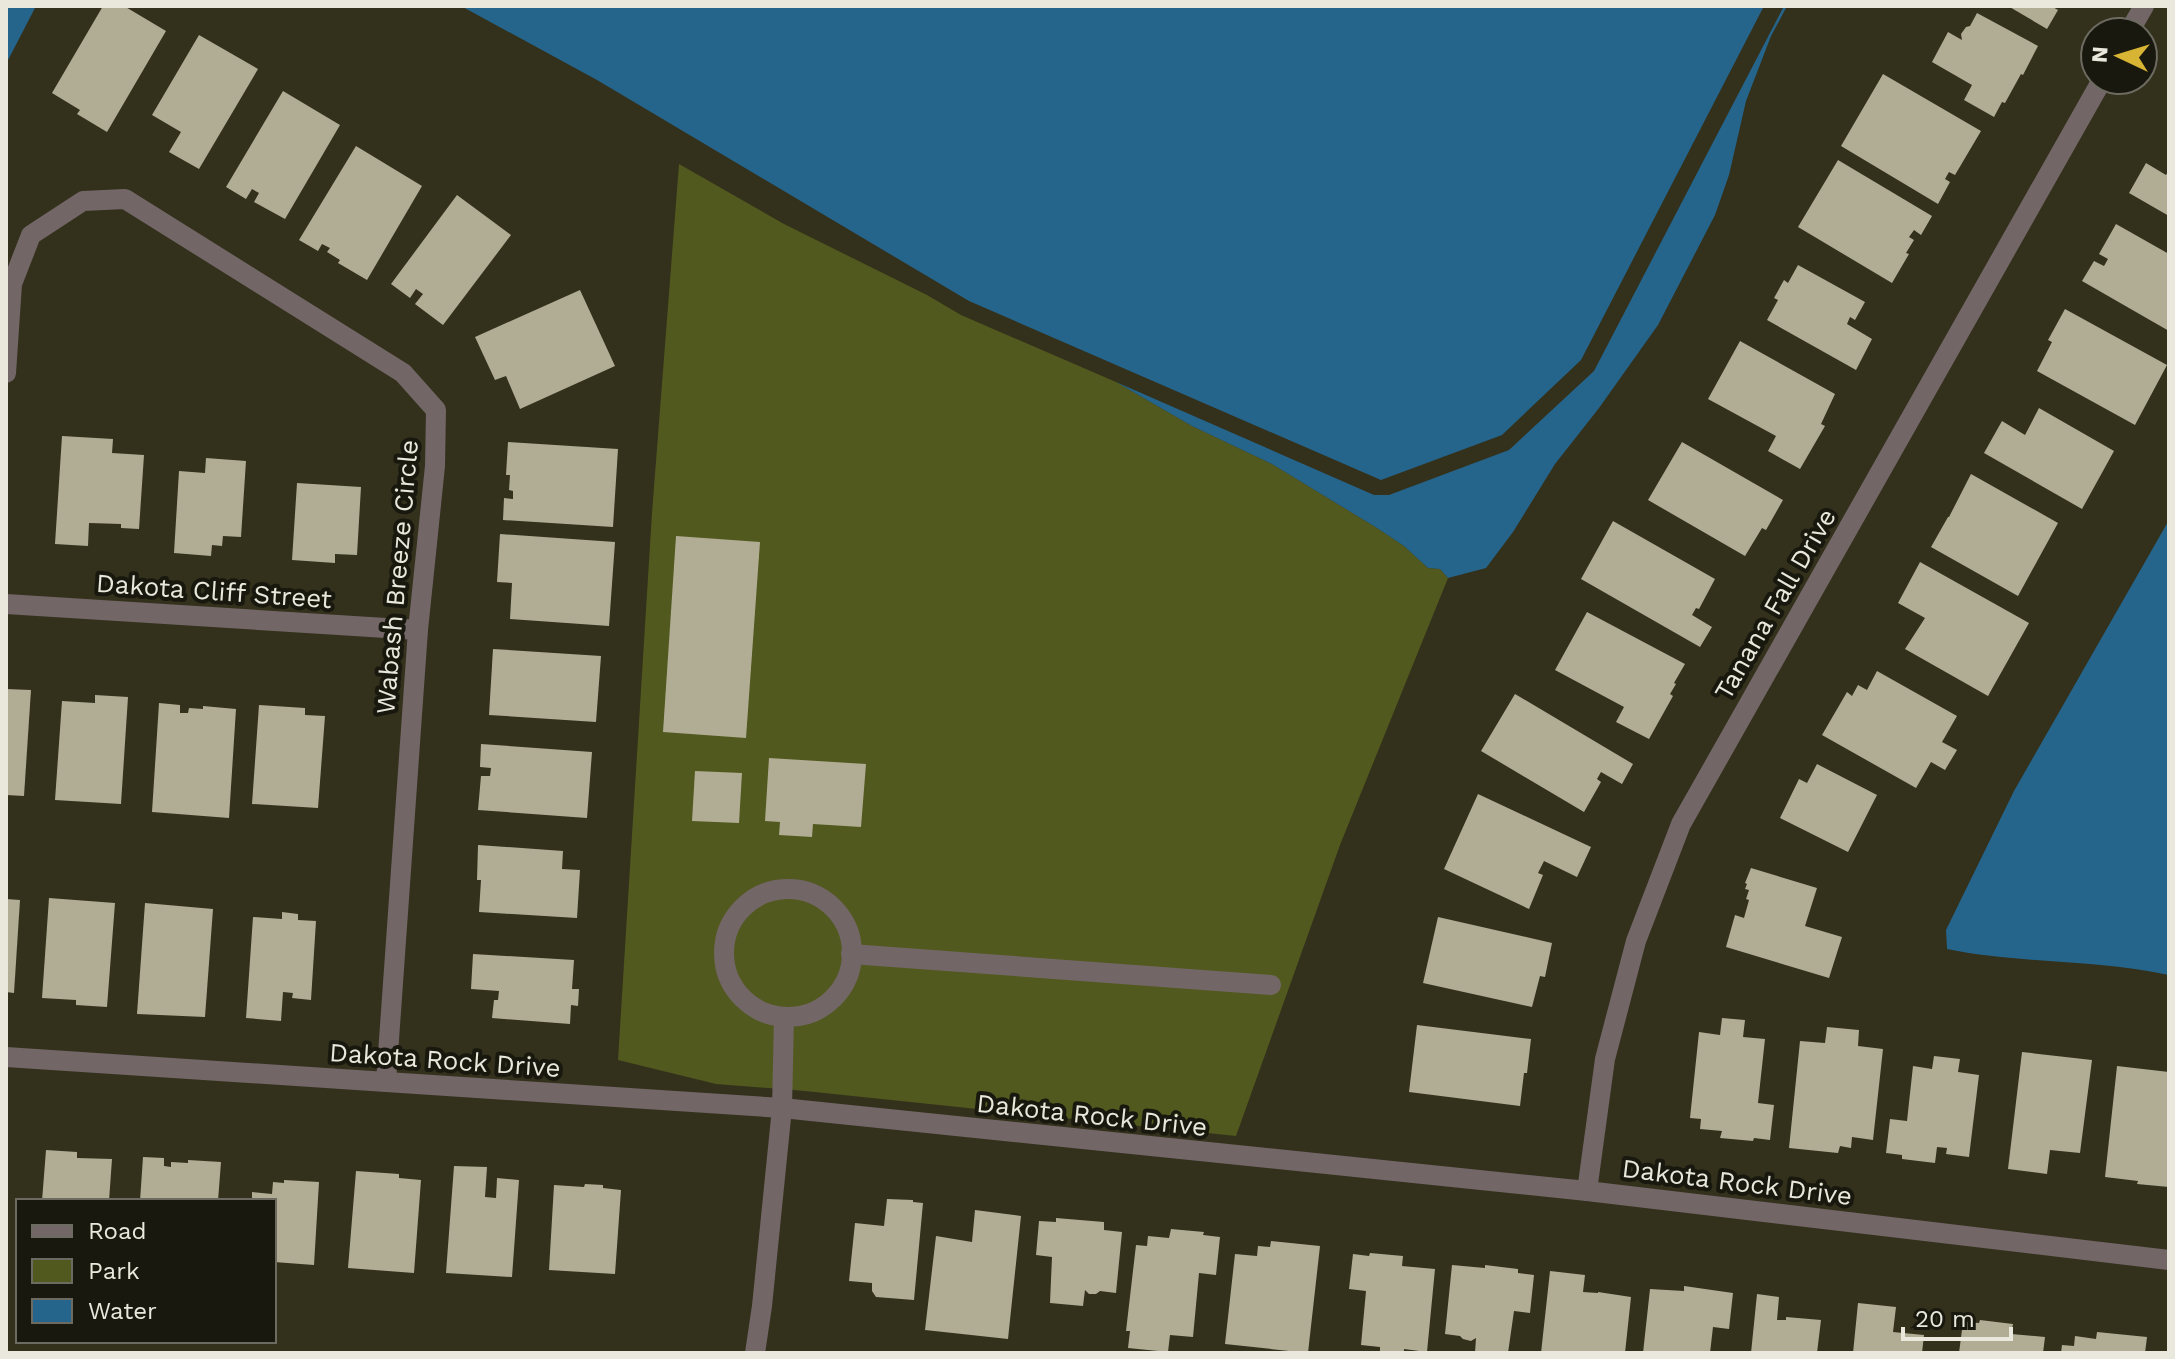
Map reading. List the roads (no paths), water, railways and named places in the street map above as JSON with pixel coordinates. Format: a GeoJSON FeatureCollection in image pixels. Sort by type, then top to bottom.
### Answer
{"type":"FeatureCollection","features":[{"type":"Feature","properties":{"kind":"street","name":"Tanana Fall Drive"},"geometry":{"type":"LineString","coordinates":[[1587,1191],[1605,1059],[1636,941],[1681,824],[2093,96]]}},
{"type":"Feature","properties":{"kind":"street","name":"Wabash Breeze Circle"},"geometry":{"type":"LineString","coordinates":[[6,373],[12,284],[31,235],[83,201],[125,199],[403,373],[436,410],[435,466],[418,630],[386,1082]]}},
{"type":"Feature","properties":{"kind":"street","name":"Dakota Cliff Street"},"geometry":{"type":"LineString","coordinates":[[6,604],[418,630]]}},
{"type":"Feature","properties":{"kind":"street"},"geometry":{"type":"LineString","coordinates":[[790,889],[812,893],[830,905],[844,922],[851,942],[852,964],[844,984],[832,1001],[814,1012],[795,1018],[784,1017],[774,1017],[755,1009],[739,996],[728,978],[724,958],[725,937],[735,917],[750,902],[769,892],[790,889]]}},
{"type":"Feature","properties":{"kind":"street"},"geometry":{"type":"LineString","coordinates":[[851,954],[1271,985]]}},
{"type":"Feature","properties":{"kind":"street"},"geometry":{"type":"LineString","coordinates":[[755,1353],[782,1108],[784,1017]]}},
{"type":"Feature","properties":{"kind":"street","name":"Dakota Rock Drive"},"geometry":{"type":"LineString","coordinates":[[6,1057],[782,1108],[1587,1191],[2169,1260]]}},
{"type":"Feature","properties":{"kind":"water"},"geometry":{"type":"Polygon","coordinates":[[[6,6],[36,6],[6,64],[6,6]]]}},
{"type":"Feature","properties":{"kind":"water"},"geometry":{"type":"Polygon","coordinates":[[[461,6],[1764,6],[1581,360],[1502,435],[1381,480],[969,301],[597,80],[461,6]]]}},
{"type":"Feature","properties":{"kind":"water"},"geometry":{"type":"Polygon","coordinates":[[[1784,6],[1787,6],[1771,36],[1746,101],[1729,175],[1715,215],[1658,325],[1555,464],[1513,532],[1486,568],[1448,578],[1440,569],[1428,568],[1404,546],[1377,528],[1272,464],[1192,426],[1116,382],[1374,495],[1389,495],[1509,450],[1594,371],[1784,6]]]}},
{"type":"Feature","properties":{"kind":"water"},"geometry":{"type":"Polygon","coordinates":[[[2169,520],[2169,975],[2114,966],[1947,949],[1946,930],[2014,791],[2169,520]]]}}]}
